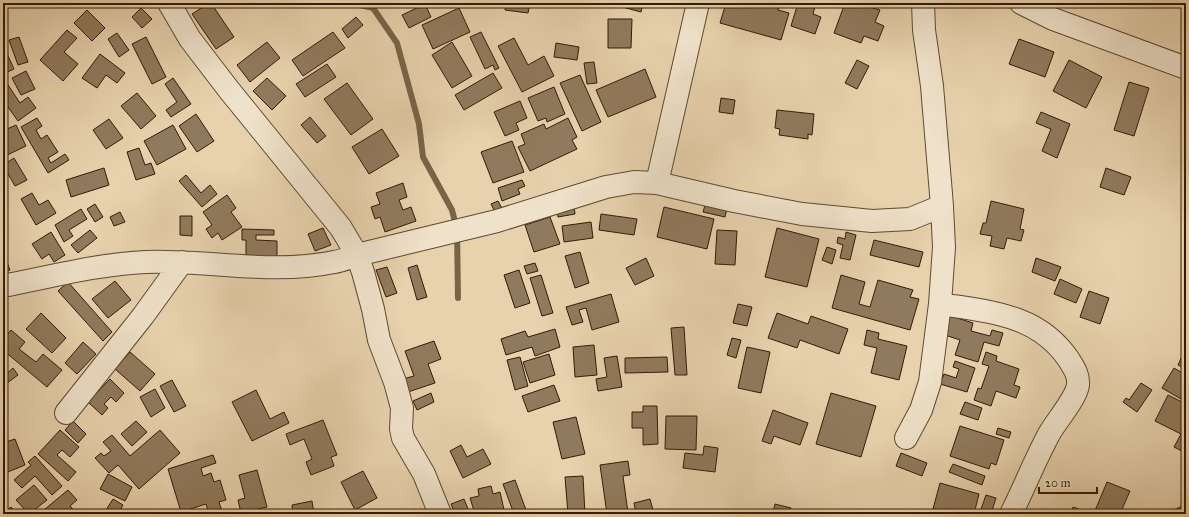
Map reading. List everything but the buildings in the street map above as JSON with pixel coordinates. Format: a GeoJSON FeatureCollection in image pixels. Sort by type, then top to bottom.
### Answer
{"type":"FeatureCollection","features":[{"type":"Feature","properties":{"kind":"street"},"geometry":{"type":"LineString","coordinates":[[169,3],[190,39],[229,90],[341,228],[357,255],[373,309],[379,340],[395,382],[402,408],[401,428],[403,438],[424,474],[440,514]]}},
{"type":"Feature","properties":{"kind":"street"},"geometry":{"type":"LineString","coordinates":[[657,183],[698,3]]}},
{"type":"Feature","properties":{"kind":"street"},"geometry":{"type":"LineString","coordinates":[[906,438],[921,410],[930,382],[940,304],[944,247],[932,86],[924,30],[923,3]]}},
{"type":"Feature","properties":{"kind":"street"},"geometry":{"type":"LineString","coordinates":[[1021,3],[1053,19],[1186,68]]}},
{"type":"Feature","properties":{"kind":"street"},"geometry":{"type":"LineString","coordinates":[[3,286],[95,268],[146,262],[182,262],[281,267],[335,262],[357,255],[497,221],[606,187],[634,182],[657,183],[734,201],[802,214],[872,221],[910,219],[942,206]]}},
{"type":"Feature","properties":{"kind":"street"},"geometry":{"type":"LineString","coordinates":[[66,413],[143,316],[182,262]]}},
{"type":"Feature","properties":{"kind":"street"},"geometry":{"type":"LineString","coordinates":[[940,304],[1007,315],[1025,323],[1046,335],[1065,355],[1078,374],[1078,386],[1069,403],[1049,433],[1011,514]]}},
{"type":"Feature","properties":{"kind":"waterway"},"geometry":{"type":"LineString","coordinates":[[352,3],[373,8],[397,43],[419,124],[423,157],[452,210],[457,230],[458,298]]}}]}
